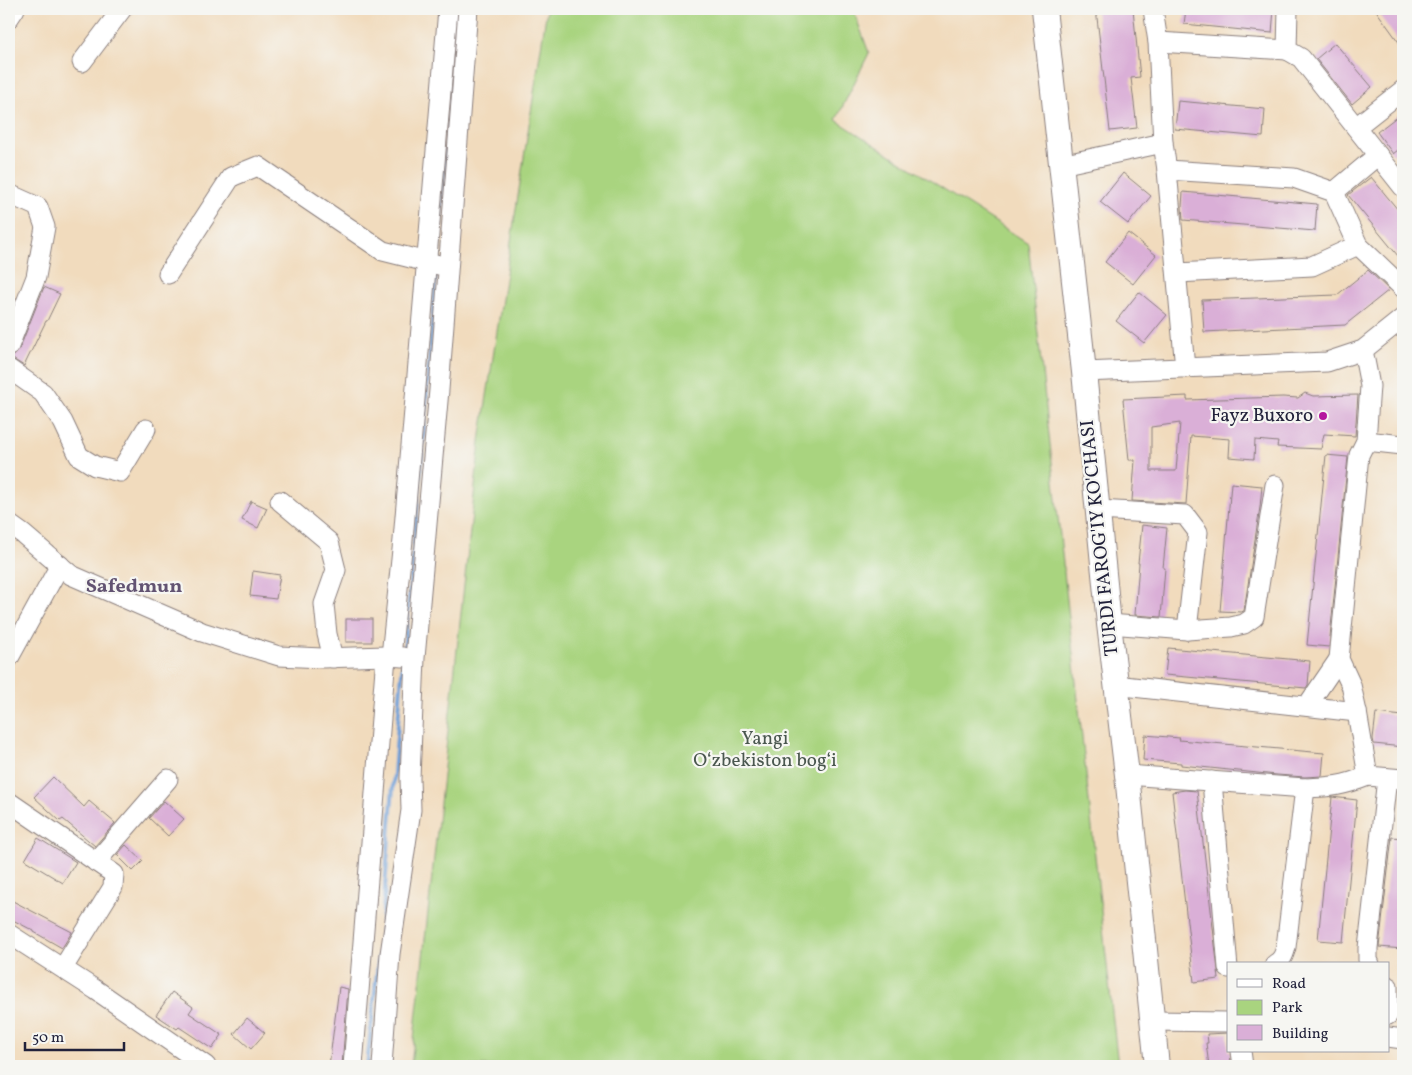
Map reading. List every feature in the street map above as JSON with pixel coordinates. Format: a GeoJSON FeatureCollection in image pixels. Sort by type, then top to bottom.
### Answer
{"type":"FeatureCollection","features":[{"type":"Feature","properties":{"kind":"main road","name":"TURDI FAROG'IY KO'CHASI"},"geometry":{"type":"LineString","coordinates":[[1044,9],[1157,1066]]}},
{"type":"Feature","properties":{"kind":"street"},"geometry":{"type":"LineString","coordinates":[[9,18],[14,9]]}},
{"type":"Feature","properties":{"kind":"street"},"geometry":{"type":"LineString","coordinates":[[82,62],[122,9]]}},
{"type":"Feature","properties":{"kind":"street"},"geometry":{"type":"LineString","coordinates":[[382,1066],[390,954],[411,810],[410,778],[415,658],[439,390],[437,265],[448,9]]}},
{"type":"Feature","properties":{"kind":"street"},"geometry":{"type":"LineString","coordinates":[[353,1066],[403,540],[468,9]]}},
{"type":"Feature","properties":{"kind":"street"},"geometry":{"type":"LineString","coordinates":[[1153,9],[1158,42],[1163,143],[1185,368]]}},
{"type":"Feature","properties":{"kind":"street"},"geometry":{"type":"LineString","coordinates":[[1287,50],[1288,9]]}},
{"type":"Feature","properties":{"kind":"street"},"geometry":{"type":"LineString","coordinates":[[1158,42],[1287,50],[1301,58],[1378,155],[1401,180]]}},
{"type":"Feature","properties":{"kind":"street"},"geometry":{"type":"LineString","coordinates":[[1356,127],[1403,90]]}},
{"type":"Feature","properties":{"kind":"street"},"geometry":{"type":"LineString","coordinates":[[1062,165],[1163,143]]}},
{"type":"Feature","properties":{"kind":"street"},"geometry":{"type":"LineString","coordinates":[[1334,192],[1378,155]]}},
{"type":"Feature","properties":{"kind":"street"},"geometry":{"type":"LineString","coordinates":[[168,274],[230,177],[258,166],[383,251],[437,265]]}},
{"type":"Feature","properties":{"kind":"street"},"geometry":{"type":"LineString","coordinates":[[1167,170],[1294,178],[1334,192],[1358,245],[1403,288]]}},
{"type":"Feature","properties":{"kind":"street"},"geometry":{"type":"LineString","coordinates":[[9,194],[38,207],[45,227],[36,277],[9,346]]}},
{"type":"Feature","properties":{"kind":"street"},"geometry":{"type":"LineString","coordinates":[[1176,273],[1312,266],[1358,245]]}},
{"type":"Feature","properties":{"kind":"street"},"geometry":{"type":"LineString","coordinates":[[1084,372],[1326,362],[1363,350],[1403,318]]}},
{"type":"Feature","properties":{"kind":"street"},"geometry":{"type":"LineString","coordinates":[[1363,350],[1370,386],[1366,441],[1359,455],[1340,659],[1351,685],[1368,776]]}},
{"type":"Feature","properties":{"kind":"street"},"geometry":{"type":"LineString","coordinates":[[9,369],[44,393],[63,422],[79,456],[95,466],[120,472],[146,429]]}},
{"type":"Feature","properties":{"kind":"street"},"geometry":{"type":"LineString","coordinates":[[1366,441],[1403,445]]}},
{"type":"Feature","properties":{"kind":"street"},"geometry":{"type":"LineString","coordinates":[[1109,624],[1187,630],[1231,627],[1244,624],[1254,617],[1275,485]]}},
{"type":"Feature","properties":{"kind":"street"},"geometry":{"type":"LineString","coordinates":[[280,501],[329,542],[336,570],[324,604],[327,634],[333,658]]}},
{"type":"Feature","properties":{"kind":"street"},"geometry":{"type":"LineString","coordinates":[[1098,510],[1185,515],[1194,526],[1198,532],[1187,630]]}},
{"type":"Feature","properties":{"kind":"street"},"geometry":{"type":"LineString","coordinates":[[9,524],[71,575],[202,632],[279,656],[333,658],[391,656],[415,658]]}},
{"type":"Feature","properties":{"kind":"street"},"geometry":{"type":"LineString","coordinates":[[9,658],[60,566]]}},
{"type":"Feature","properties":{"kind":"street"},"geometry":{"type":"LineString","coordinates":[[1307,706],[1340,659]]}},
{"type":"Feature","properties":{"kind":"street"},"geometry":{"type":"LineString","coordinates":[[1115,685],[1357,712]]}},
{"type":"Feature","properties":{"kind":"street"},"geometry":{"type":"LineString","coordinates":[[1127,774],[1305,788],[1331,788],[1368,776],[1395,778],[1368,948],[1369,962]]}},
{"type":"Feature","properties":{"kind":"street"},"geometry":{"type":"LineString","coordinates":[[96,862],[168,779]]}},
{"type":"Feature","properties":{"kind":"street"},"geometry":{"type":"LineString","coordinates":[[1212,780],[1228,962]]}},
{"type":"Feature","properties":{"kind":"street"},"geometry":{"type":"LineString","coordinates":[[1278,962],[1284,955],[1286,947],[1305,788]]}},
{"type":"Feature","properties":{"kind":"street"},"geometry":{"type":"LineString","coordinates":[[9,802],[114,874],[113,887],[63,968]]}},
{"type":"Feature","properties":{"kind":"street"},"geometry":{"type":"LineString","coordinates":[[9,934],[96,990],[206,1066]]}},
{"type":"Feature","properties":{"kind":"street"},"geometry":{"type":"LineString","coordinates":[[1152,1021],[1227,1022]]}},
{"type":"Feature","properties":{"kind":"street"},"geometry":{"type":"LineString","coordinates":[[1390,1037],[1403,1039]]}},
{"type":"Feature","properties":{"kind":"street"},"geometry":{"type":"LineString","coordinates":[[1241,1052],[1243,1066]]}},
{"type":"Feature","properties":{"kind":"green space","name":"Yangi Oʻzbekiston bogʻi"},"geometry":{"type":"Polygon","coordinates":[[[547,9],[853,9],[869,53],[836,120],[1028,243],[1118,1066],[411,1066],[480,441],[547,9]]]}},
{"type":"Feature","properties":{"kind":"building"},"geometry":{"type":"Polygon","coordinates":[[[1096,9],[1133,9],[1140,77],[1131,78],[1137,128],[1110,131],[1096,9]]]}},
{"type":"Feature","properties":{"kind":"building"},"geometry":{"type":"Polygon","coordinates":[[[1186,9],[1274,9],[1272,33],[1184,24],[1186,9]]]}},
{"type":"Feature","properties":{"kind":"building"},"geometry":{"type":"Polygon","coordinates":[[[1375,9],[1403,9],[1403,48],[1375,9]]]}},
{"type":"Feature","properties":{"kind":"building"},"geometry":{"type":"Polygon","coordinates":[[[1335,43],[1372,87],[1352,104],[1316,59],[1335,43]]]}},
{"type":"Feature","properties":{"kind":"building"},"geometry":{"type":"Polygon","coordinates":[[[1178,101],[1265,109],[1263,137],[1175,129],[1178,101]]]}},
{"type":"Feature","properties":{"kind":"building"},"geometry":{"type":"Polygon","coordinates":[[[1403,112],[1403,146],[1393,154],[1377,132],[1403,112]]]}},
{"type":"Feature","properties":{"kind":"building"},"geometry":{"type":"Polygon","coordinates":[[[1123,173],[1151,196],[1128,224],[1100,202],[1123,173]]]}},
{"type":"Feature","properties":{"kind":"building"},"geometry":{"type":"Polygon","coordinates":[[[1371,177],[1403,216],[1403,262],[1348,195],[1371,177]]]}},
{"type":"Feature","properties":{"kind":"building"},"geometry":{"type":"Polygon","coordinates":[[[1183,192],[1317,204],[1315,231],[1183,220],[1183,192]]]}},
{"type":"Feature","properties":{"kind":"building"},"geometry":{"type":"Polygon","coordinates":[[[1128,233],[1156,255],[1133,284],[1105,262],[1128,233]]]}},
{"type":"Feature","properties":{"kind":"building"},"geometry":{"type":"Polygon","coordinates":[[[1368,270],[1389,290],[1345,325],[1204,332],[1202,300],[1337,295],[1368,270]]]}},
{"type":"Feature","properties":{"kind":"building"},"geometry":{"type":"Polygon","coordinates":[[[44,287],[60,294],[24,366],[11,358],[19,350],[44,287]]]}},
{"type":"Feature","properties":{"kind":"building"},"geometry":{"type":"Polygon","coordinates":[[[1139,292],[1167,315],[1144,343],[1116,321],[1139,292]]]}},
{"type":"Feature","properties":{"kind":"building"},"geometry":{"type":"Polygon","coordinates":[[[1305,393],[1313,396],[1358,395],[1355,436],[1324,434],[1321,449],[1277,447],[1278,442],[1255,440],[1254,459],[1229,457],[1230,439],[1191,436],[1186,504],[1132,501],[1135,460],[1129,460],[1123,399],[1187,396],[1187,400],[1298,398],[1305,393]],[[1180,423],[1151,427],[1151,471],[1176,471],[1180,423]]]}},
{"type":"Feature","properties":{"kind":"building"},"geometry":{"type":"Polygon","coordinates":[[[1326,455],[1348,457],[1329,647],[1307,645],[1326,455]]]}},
{"type":"Feature","properties":{"kind":"building"},"geometry":{"type":"Polygon","coordinates":[[[1231,483],[1262,486],[1244,611],[1241,612],[1220,611],[1231,483]]]}},
{"type":"Feature","properties":{"kind":"building"},"geometry":{"type":"Polygon","coordinates":[[[251,501],[267,508],[258,528],[242,520],[251,501]]]}},
{"type":"Feature","properties":{"kind":"building"},"geometry":{"type":"Polygon","coordinates":[[[1142,525],[1167,528],[1161,617],[1135,615],[1142,525]]]}},
{"type":"Feature","properties":{"kind":"building"},"geometry":{"type":"Polygon","coordinates":[[[253,571],[280,575],[276,599],[250,596],[253,571]]]}},
{"type":"Feature","properties":{"kind":"building"},"geometry":{"type":"Polygon","coordinates":[[[346,619],[372,619],[372,642],[346,642],[346,619]]]}},
{"type":"Feature","properties":{"kind":"building"},"geometry":{"type":"Polygon","coordinates":[[[1168,648],[1310,661],[1308,685],[1306,688],[1165,675],[1168,648]]]}},
{"type":"Feature","properties":{"kind":"building"},"geometry":{"type":"Polygon","coordinates":[[[1376,713],[1403,716],[1403,747],[1374,744],[1376,713]]]}},
{"type":"Feature","properties":{"kind":"building"},"geometry":{"type":"Polygon","coordinates":[[[1145,735],[1180,738],[1179,740],[1324,753],[1322,776],[1277,775],[1143,760],[1145,735]]]}},
{"type":"Feature","properties":{"kind":"building"},"geometry":{"type":"Polygon","coordinates":[[[53,777],[84,807],[89,801],[115,823],[95,846],[63,819],[60,821],[34,797],[53,777]]]}},
{"type":"Feature","properties":{"kind":"building"},"geometry":{"type":"Polygon","coordinates":[[[1197,791],[1219,979],[1194,982],[1172,792],[1197,791]]]}},
{"type":"Feature","properties":{"kind":"building"},"geometry":{"type":"Polygon","coordinates":[[[1332,797],[1357,800],[1343,942],[1318,940],[1332,797]]]}},
{"type":"Feature","properties":{"kind":"building"},"geometry":{"type":"Polygon","coordinates":[[[164,801],[184,819],[168,836],[149,818],[164,801]]]}},
{"type":"Feature","properties":{"kind":"building"},"geometry":{"type":"Polygon","coordinates":[[[1392,837],[1403,838],[1403,949],[1379,947],[1392,837]]]}},
{"type":"Feature","properties":{"kind":"building"},"geometry":{"type":"Polygon","coordinates":[[[38,838],[76,862],[63,883],[25,860],[38,838]]]}},
{"type":"Feature","properties":{"kind":"building"},"geometry":{"type":"Polygon","coordinates":[[[126,845],[143,861],[133,871],[117,855],[126,845]]]}},
{"type":"Feature","properties":{"kind":"building"},"geometry":{"type":"Polygon","coordinates":[[[9,899],[72,932],[62,948],[9,918],[9,899]]]}},
{"type":"Feature","properties":{"kind":"building"},"geometry":{"type":"Polygon","coordinates":[[[339,987],[348,989],[342,1066],[329,1066],[339,987]]]}},
{"type":"Feature","properties":{"kind":"building"},"geometry":{"type":"Polygon","coordinates":[[[172,992],[193,1007],[189,1013],[222,1035],[212,1049],[179,1027],[177,1029],[156,1015],[172,992]]]}},
{"type":"Feature","properties":{"kind":"building"},"geometry":{"type":"Polygon","coordinates":[[[247,1018],[265,1033],[251,1049],[234,1034],[247,1018]]]}},
{"type":"Feature","properties":{"kind":"building"},"geometry":{"type":"Polygon","coordinates":[[[1227,1033],[1227,1052],[1230,1052],[1231,1064],[1209,1066],[1206,1043],[1208,1043],[1207,1034],[1227,1033]]]}},
{"type":"Feature","properties":{"kind":"waterway"},"geometry":{"type":"LineString","coordinates":[[437,258],[458,9]]}},
{"type":"Feature","properties":{"kind":"waterway"},"geometry":{"type":"LineString","coordinates":[[404,652],[436,270]]}},
{"type":"Feature","properties":{"kind":"waterway"},"geometry":{"type":"LineString","coordinates":[[367,1066],[382,925],[403,661]]}},
{"type":"Feature","properties":{"kind":"place","name":"Fayz Buxoro"},"geometry":{"type":"Point","coordinates":[1323,416]}},
{"type":"Feature","properties":{"kind":"district","name":"Safedmun"},"geometry":{"type":"Point","coordinates":[134,587]}}]}
